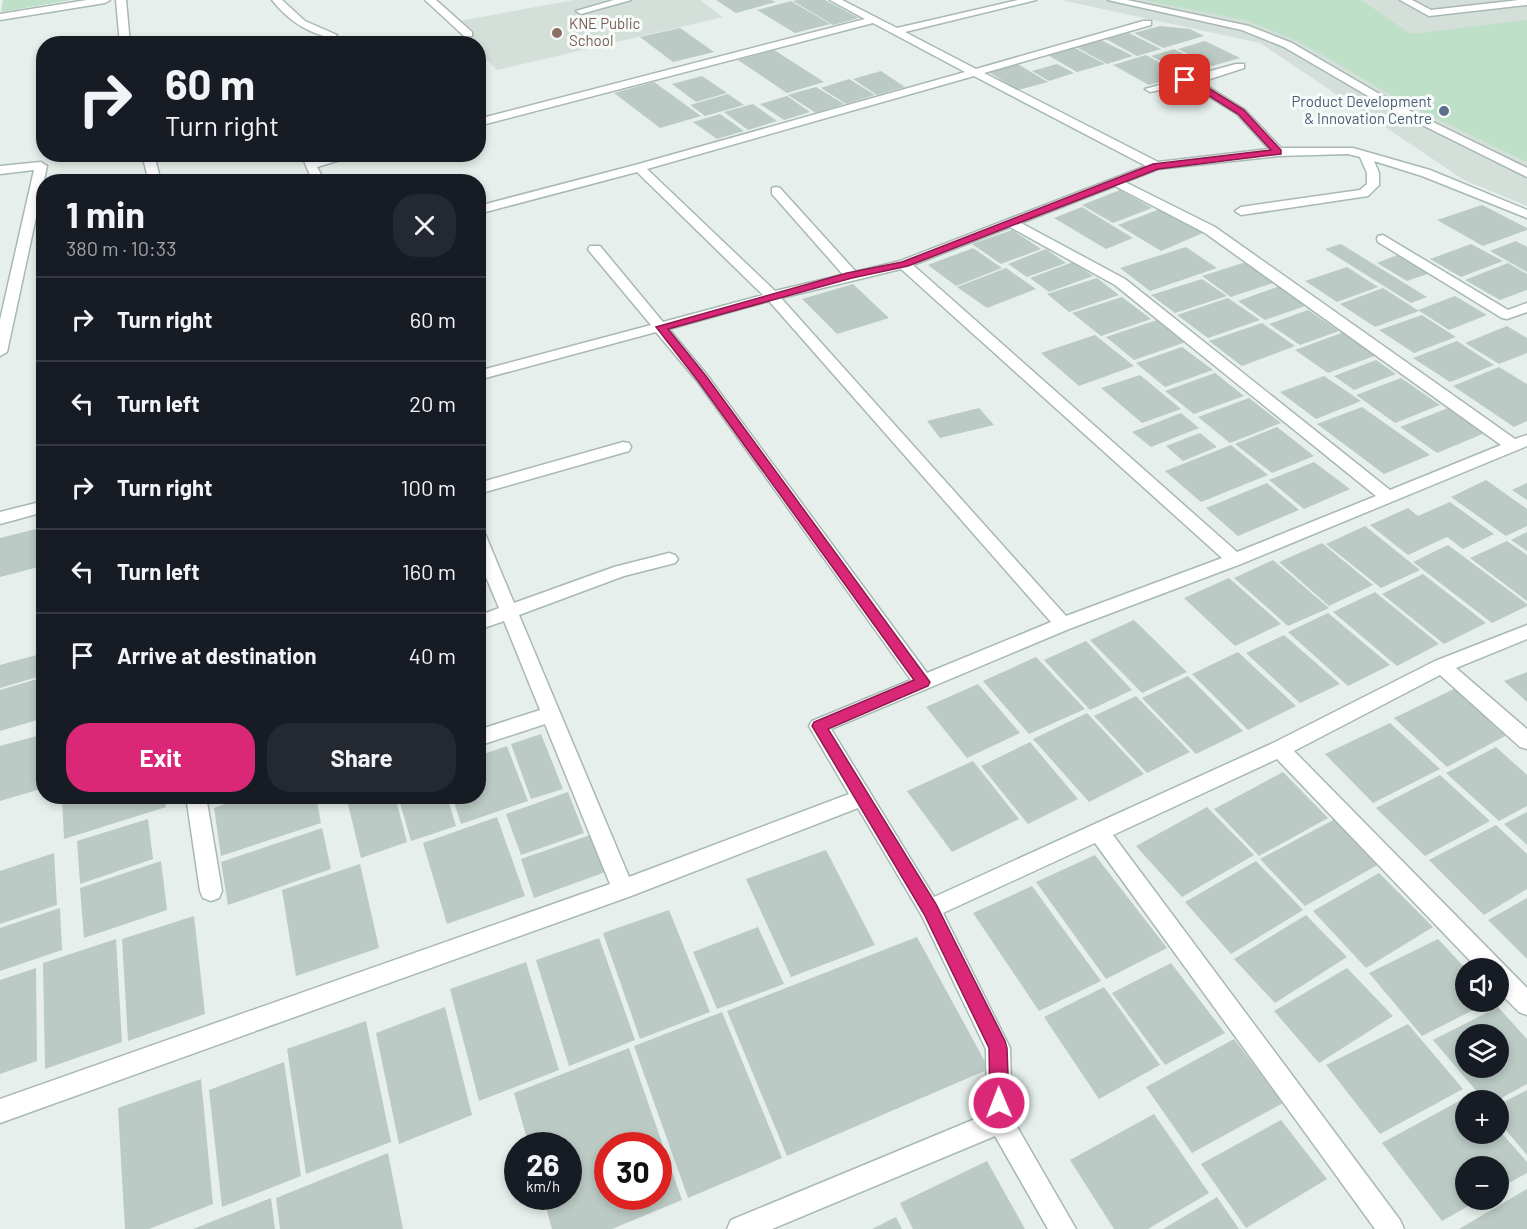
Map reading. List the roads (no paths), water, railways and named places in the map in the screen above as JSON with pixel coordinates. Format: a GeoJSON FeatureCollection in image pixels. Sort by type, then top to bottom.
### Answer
{"type":"FeatureCollection","features":[{"type":"Feature","properties":{"kind":"street"},"geometry":{"type":"LineString","coordinates":[[0,17],[105,0]]}},
{"type":"Feature","properties":{"kind":"street"},"geometry":{"type":"LineString","coordinates":[[122,0],[124,36]]}},
{"type":"Feature","properties":{"kind":"street"},"geometry":{"type":"LineString","coordinates":[[277,0],[289,14],[311,29],[332,35]]}},
{"type":"Feature","properties":{"kind":"street"},"geometry":{"type":"LineString","coordinates":[[430,0],[468,34]]}},
{"type":"Feature","properties":{"kind":"street"},"geometry":{"type":"LineString","coordinates":[[581,11],[627,0]]}},
{"type":"Feature","properties":{"kind":"street"},"geometry":{"type":"LineString","coordinates":[[835,0],[1156,166]]}},
{"type":"Feature","properties":{"kind":"street"},"geometry":{"type":"LineString","coordinates":[[896,31],[1031,0]]}},
{"type":"Feature","properties":{"kind":"street"},"geometry":{"type":"LineString","coordinates":[[1113,0],[1245,28],[1288,45],[1396,108],[1527,173]]}},
{"type":"Feature","properties":{"kind":"street"},"geometry":{"type":"LineString","coordinates":[[1405,0],[1429,13],[1527,2]]}},
{"type":"Feature","properties":{"kind":"street"},"geometry":{"type":"LineString","coordinates":[[486,121],[874,20]]}},
{"type":"Feature","properties":{"kind":"street"},"geometry":{"type":"LineString","coordinates":[[486,208],[639,168],[1147,23]]}},
{"type":"Feature","properties":{"kind":"street"},"geometry":{"type":"LineString","coordinates":[[1192,81],[1239,66]]}},
{"type":"Feature","properties":{"kind":"street"},"geometry":{"type":"LineString","coordinates":[[1150,89],[1185,80],[1192,81],[1241,112],[1278,152]]}},
{"type":"Feature","properties":{"kind":"street"},"geometry":{"type":"LineString","coordinates":[[486,374],[851,275],[904,264],[1156,166],[1278,152],[1349,150],[1426,173],[1527,214]]}},
{"type":"Feature","properties":{"kind":"street"},"geometry":{"type":"LineString","coordinates":[[1241,211],[1364,193],[1373,185],[1373,173],[1365,155]]}},
{"type":"Feature","properties":{"kind":"street"},"geometry":{"type":"LineString","coordinates":[[0,170],[41,166],[39,174]]}},
{"type":"Feature","properties":{"kind":"street"},"geometry":{"type":"LineString","coordinates":[[639,168],[773,297],[1063,624]]}},
{"type":"Feature","properties":{"kind":"street"},"geometry":{"type":"LineString","coordinates":[[1114,181],[1210,230],[1519,443]]}},
{"type":"Feature","properties":{"kind":"street"},"geometry":{"type":"LineString","coordinates":[[0,352],[36,189]]}},
{"type":"Feature","properties":{"kind":"street"},"geometry":{"type":"LineString","coordinates":[[776,191],[851,275]]}},
{"type":"Feature","properties":{"kind":"street"},"geometry":{"type":"LineString","coordinates":[[1010,222],[1120,282],[1387,496]]}},
{"type":"Feature","properties":{"kind":"street"},"geometry":{"type":"LineString","coordinates":[[1383,238],[1507,315],[1527,307]]}},
{"type":"Feature","properties":{"kind":"street"},"geometry":{"type":"LineString","coordinates":[[595,249],[702,378],[923,682]]}},
{"type":"Feature","properties":{"kind":"street"},"geometry":{"type":"LineString","coordinates":[[904,264],[1235,560]]}},
{"type":"Feature","properties":{"kind":"street"},"geometry":{"type":"LineString","coordinates":[[1063,1229],[1000,1121],[998,1048],[930,909],[819,726],[1063,624],[1235,560],[1519,443]]}},
{"type":"Feature","properties":{"kind":"street"},"geometry":{"type":"LineString","coordinates":[[486,487],[623,447]]}},
{"type":"Feature","properties":{"kind":"street"},"geometry":{"type":"LineString","coordinates":[[0,518],[36,508]]}},
{"type":"Feature","properties":{"kind":"street"},"geometry":{"type":"LineString","coordinates":[[486,555],[623,889]]}},
{"type":"Feature","properties":{"kind":"street"},"geometry":{"type":"LineString","coordinates":[[486,620],[620,571],[669,559]]}},
{"type":"Feature","properties":{"kind":"street"},"geometry":{"type":"LineString","coordinates":[[930,909],[1280,749],[1442,666],[1527,632]]}},
{"type":"Feature","properties":{"kind":"street"},"geometry":{"type":"LineString","coordinates":[[1442,666],[1527,741]]}},
{"type":"Feature","properties":{"kind":"street"},"geometry":{"type":"LineString","coordinates":[[486,735],[551,714]]}},
{"type":"Feature","properties":{"kind":"street"},"geometry":{"type":"LineString","coordinates":[[1280,749],[1482,958]]}},
{"type":"Feature","properties":{"kind":"street"},"geometry":{"type":"LineString","coordinates":[[0,1111],[623,889],[862,798]]}},
{"type":"Feature","properties":{"kind":"street"},"geometry":{"type":"LineString","coordinates":[[197,804],[212,891]]}},
{"type":"Feature","properties":{"kind":"street"},"geometry":{"type":"LineString","coordinates":[[1099,832],[1391,1229]]}},
{"type":"Feature","properties":{"kind":"street"},"geometry":{"type":"LineString","coordinates":[[1509,985],[1527,1004]]}},
{"type":"Feature","properties":{"kind":"street"},"geometry":{"type":"LineString","coordinates":[[740,1229],[1000,1121]]}},
{"type":"Feature","properties":{"kind":"place","name":"KNE Public School"},"geometry":{"type":"Point","coordinates":[557,33]}},
{"type":"Feature","properties":{"kind":"place","name":"Product Development & Innovation Centre"},"geometry":{"type":"Point","coordinates":[1444,111]}}]}
